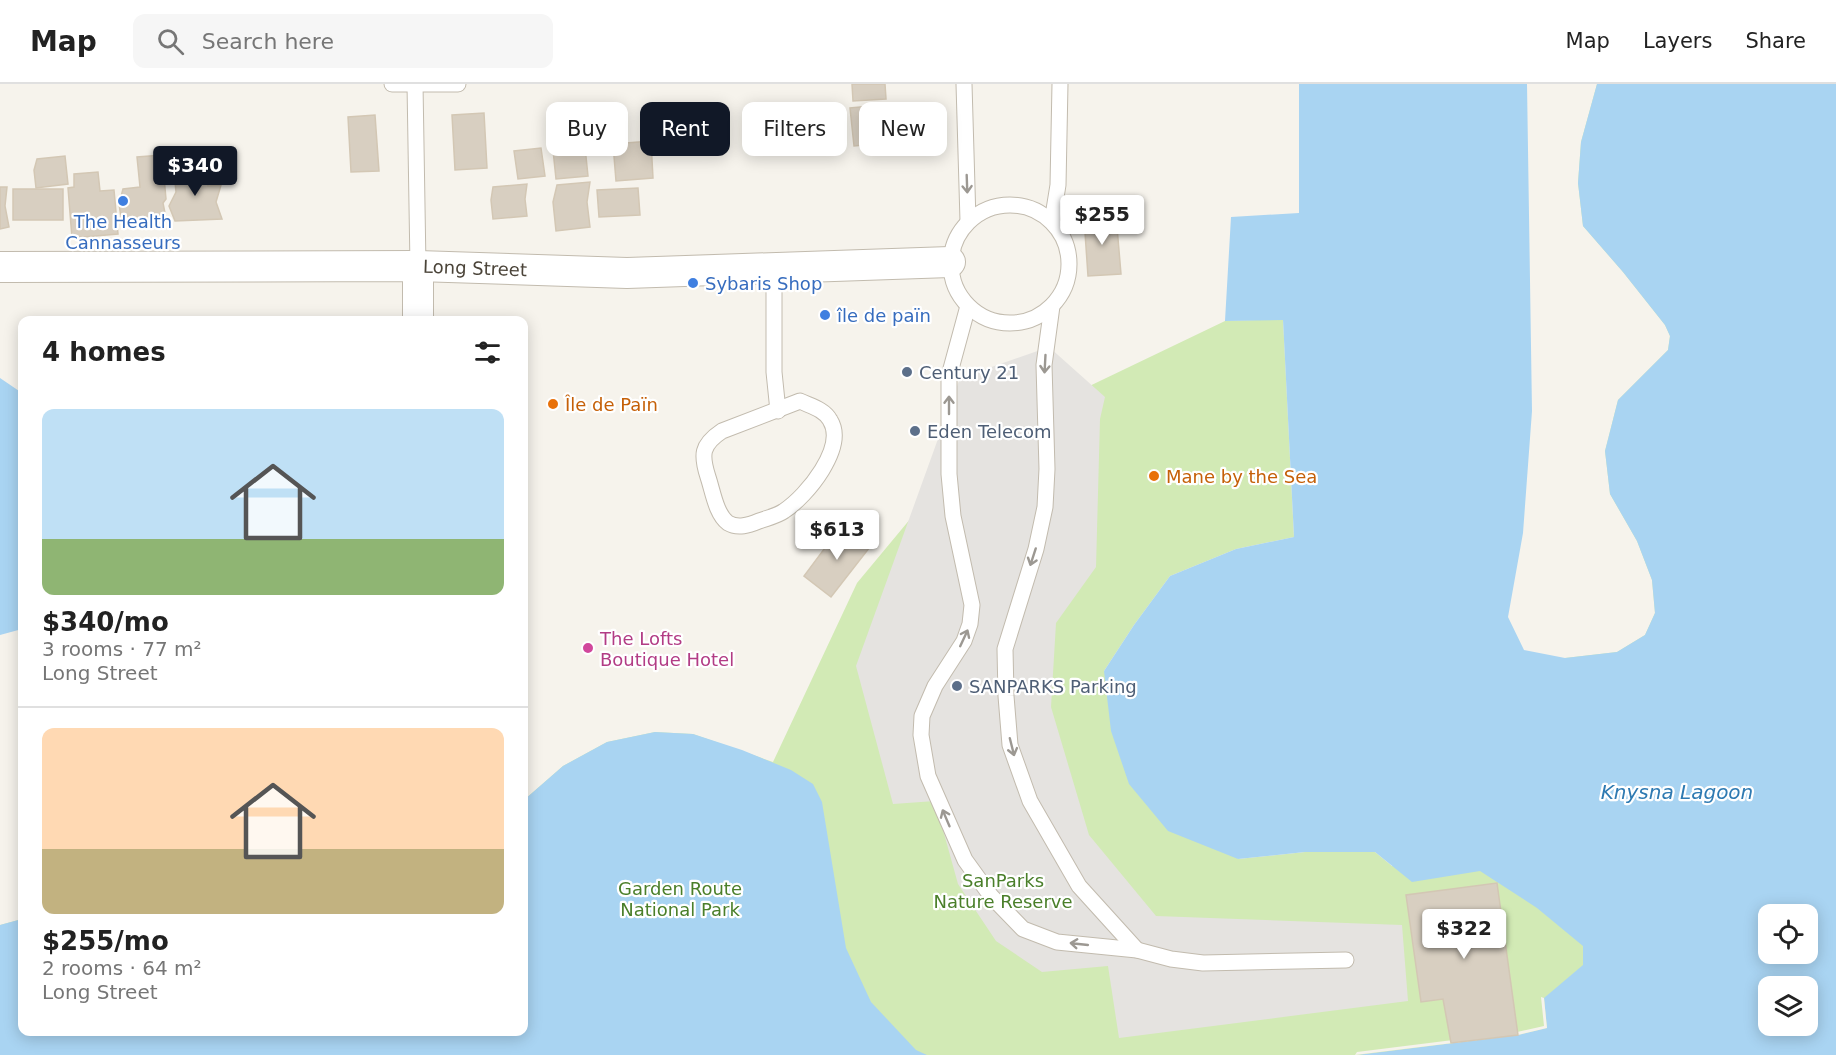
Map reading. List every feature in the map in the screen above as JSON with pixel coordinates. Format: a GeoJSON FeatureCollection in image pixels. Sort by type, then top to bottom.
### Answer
{"type":"FeatureCollection","features":[{"type":"Feature","properties":{"kind":"street","name":"Long Street"},"geometry":{"type":"LineString","coordinates":[[0,267],[418,266],[627,273],[950,262]]}},
{"type":"Feature","properties":{"kind":"street"},"geometry":{"type":"LineString","coordinates":[[418,266],[418,316]]}},
{"type":"Feature","properties":{"kind":"lane"},"geometry":{"type":"LineString","coordinates":[[392,84],[458,84]]}},
{"type":"Feature","properties":{"kind":"lane"},"geometry":{"type":"LineString","coordinates":[[416,84],[418,266]]}},
{"type":"Feature","properties":{"kind":"lane"},"geometry":{"type":"LineString","coordinates":[[964,84],[969,221]]}},
{"type":"Feature","properties":{"kind":"lane"},"geometry":{"type":"LineString","coordinates":[[1052,222],[1058,185],[1060,84]]}},
{"type":"Feature","properties":{"kind":"lane"},"geometry":{"type":"LineString","coordinates":[[1001,205],[1028,208],[1052,222],[1062,238],[1068,255],[1068,273],[1063,291],[1052,306],[1037,317],[1019,323],[1000,323],[983,317],[968,306],[958,293],[952,278],[950,262],[956,240],[969,221],[984,211],[1001,205]]}},
{"type":"Feature","properties":{"kind":"lane"},"geometry":{"type":"LineString","coordinates":[[774,268],[774,372],[778,411]]}},
{"type":"Feature","properties":{"kind":"lane"},"geometry":{"type":"LineString","coordinates":[[968,306],[949,376],[949,474],[953,516],[972,605],[970,624],[964,641],[935,686],[922,716],[921,735],[928,776],[965,860],[991,896],[1023,929],[1057,942],[1137,950],[1171,959],[1203,963],[1346,960]]}},
{"type":"Feature","properties":{"kind":"lane"},"geometry":{"type":"LineString","coordinates":[[1052,306],[1044,365],[1047,470],[1045,507],[1036,549],[1005,649],[1010,746],[1030,801],[1079,886],[1137,950]]}},
{"type":"Feature","properties":{"kind":"lane"},"geometry":{"type":"LineString","coordinates":[[800,401],[822,411],[830,419],[836,434],[834,446],[806,493],[792,505],[783,512],[748,526],[735,526],[721,515],[704,464],[705,447],[722,431],[778,411],[800,401]]}},
{"type":"Feature","properties":{"kind":"green space","name":"SanParks Nature Reserve"},"geometry":{"type":"Polygon","coordinates":[[[1597,84],[1836,84],[1836,1055],[0,1055],[0,925],[18,920],[18,1036],[528,1036],[528,797],[563,766],[607,742],[655,732],[693,734],[773,762],[857,583],[975,441],[1225,321],[1283,319],[1294,537],[1236,549],[1170,576],[1104,671],[1238,859],[1305,852],[1375,852],[1392,866],[1565,658],[1617,652],[1645,635],[1655,613],[1652,580],[1637,541],[1610,494],[1605,451],[1618,400],[1668,350],[1670,336],[1665,325],[1583,226],[1578,183],[1581,142],[1597,84]]]}},
{"type":"Feature","properties":{"kind":"shaded area","name":"SANPARKS Parking"},"geometry":{"type":"Polygon","coordinates":[[[1049,347],[1105,397],[1100,419],[1096,567],[1056,623],[1051,707],[1089,835],[1156,916],[1402,925],[1408,1001],[1119,1038],[1108,966],[1042,972],[996,941],[958,884],[935,801],[893,804],[856,666],[960,378],[1049,347]]]}},
{"type":"Feature","properties":{"kind":"water","name":"Knysna Lagoon"},"geometry":{"type":"Polygon","coordinates":[[[1299,84],[1527,84],[1532,411],[1523,533],[1508,617],[1524,650],[1565,658],[1617,652],[1645,635],[1655,613],[1652,580],[1637,541],[1610,494],[1605,451],[1618,400],[1668,350],[1670,336],[1665,325],[1583,226],[1578,183],[1581,142],[1597,84],[1836,84],[1836,1055],[1358,1055],[1518,1035],[1547,1028],[1544,998],[1583,965],[1583,946],[1537,908],[1480,871],[1412,882],[1375,852],[1305,852],[1238,859],[1168,831],[1129,784],[1111,731],[1104,671],[1134,625],[1170,576],[1236,549],[1294,537],[1283,320],[1225,321],[1231,217],[1299,213],[1299,84]]]}},
{"type":"Feature","properties":{"kind":"water"},"geometry":{"type":"Polygon","coordinates":[[[0,378],[18,390],[18,630],[0,635],[0,378]]]}},
{"type":"Feature","properties":{"kind":"water","name":"Garden Route National Park"},"geometry":{"type":"Polygon","coordinates":[[[655,732],[693,734],[742,750],[791,770],[813,784],[822,802],[846,948],[871,1002],[916,1050],[927,1055],[0,1055],[0,925],[18,920],[18,1036],[528,1036],[528,797],[563,766],[607,742],[655,732]]]}},
{"type":"Feature","properties":{"kind":"pier"},"geometry":{"type":"Polygon","coordinates":[[[1541,997],[1544,998],[1547,1028],[1518,1035],[1355,1055],[1357,1052],[1517,1032],[1544,1026],[1541,997]]]}},
{"type":"Feature","properties":{"kind":"building"},"geometry":{"type":"Polygon","coordinates":[[[852,84],[885,84],[886,99],[853,101],[852,84]]]}},
{"type":"Feature","properties":{"kind":"building"},"geometry":{"type":"Polygon","coordinates":[[[859,107],[859,146],[854,146],[850,108],[859,107]]]}},
{"type":"Feature","properties":{"kind":"building"},"geometry":{"type":"Polygon","coordinates":[[[484,113],[487,168],[455,170],[452,115],[484,113]]]}},
{"type":"Feature","properties":{"kind":"building"},"geometry":{"type":"Polygon","coordinates":[[[375,115],[379,171],[351,172],[348,117],[375,115]]]}},
{"type":"Feature","properties":{"kind":"building"},"geometry":{"type":"Polygon","coordinates":[[[640,142],[640,156],[652,156],[653,178],[616,181],[614,156],[628,156],[628,143],[640,142]]]}},
{"type":"Feature","properties":{"kind":"building"},"geometry":{"type":"Polygon","coordinates":[[[541,148],[545,176],[518,179],[514,151],[541,148]]]}},
{"type":"Feature","properties":{"kind":"building"},"geometry":{"type":"Polygon","coordinates":[[[162,155],[166,199],[163,203],[166,218],[122,224],[119,204],[123,189],[140,187],[137,157],[162,155]]]}},
{"type":"Feature","properties":{"kind":"building"},"geometry":{"type":"Polygon","coordinates":[[[65,156],[68,184],[36,188],[34,170],[37,159],[65,156]]]}},
{"type":"Feature","properties":{"kind":"building"},"geometry":{"type":"Polygon","coordinates":[[[554,156],[586,156],[588,176],[556,179],[554,156]]]}},
{"type":"Feature","properties":{"kind":"building"},"geometry":{"type":"Polygon","coordinates":[[[207,168],[208,186],[221,185],[216,202],[222,219],[175,221],[169,206],[176,192],[174,171],[207,168]]]}},
{"type":"Feature","properties":{"kind":"building"},"geometry":{"type":"Polygon","coordinates":[[[98,172],[100,191],[114,190],[118,234],[72,238],[68,188],[74,187],[74,174],[98,172]]]}},
{"type":"Feature","properties":{"kind":"building"},"geometry":{"type":"Polygon","coordinates":[[[590,182],[587,202],[590,227],[556,231],[553,202],[557,185],[590,182]]]}},
{"type":"Feature","properties":{"kind":"building"},"geometry":{"type":"Polygon","coordinates":[[[527,184],[525,199],[527,216],[493,219],[491,200],[493,187],[527,184]]]}},
{"type":"Feature","properties":{"kind":"building"},"geometry":{"type":"Polygon","coordinates":[[[0,187],[7,187],[5,206],[9,227],[0,229],[0,187]]]}},
{"type":"Feature","properties":{"kind":"building"},"geometry":{"type":"Polygon","coordinates":[[[638,188],[640,215],[599,217],[597,190],[638,188]]]}},
{"type":"Feature","properties":{"kind":"building"},"geometry":{"type":"Polygon","coordinates":[[[13,189],[63,189],[63,220],[13,220],[13,189]]]}},
{"type":"Feature","properties":{"kind":"building"},"geometry":{"type":"Polygon","coordinates":[[[1116,215],[1121,274],[1088,276],[1084,218],[1116,215]]]}},
{"type":"Feature","properties":{"kind":"building"},"geometry":{"type":"Polygon","coordinates":[[[842,525],[870,547],[831,597],[804,576],[842,525]]]}},
{"type":"Feature","properties":{"kind":"building"},"geometry":{"type":"Polygon","coordinates":[[[1497,883],[1518,1035],[1451,1043],[1443,999],[1421,1002],[1406,895],[1497,883]]]}},
{"type":"Feature","properties":{"kind":"place","name":"The Health Cannasseurs"},"geometry":{"type":"Point","coordinates":[123,201]}},
{"type":"Feature","properties":{"kind":"place","name":"Sybaris Shop"},"geometry":{"type":"Point","coordinates":[693,283]}},
{"type":"Feature","properties":{"kind":"place","name":"île de païn"},"geometry":{"type":"Point","coordinates":[825,315]}},
{"type":"Feature","properties":{"kind":"place","name":"Century 21"},"geometry":{"type":"Point","coordinates":[907,372]}},
{"type":"Feature","properties":{"kind":"place","name":"Île de Païn"},"geometry":{"type":"Point","coordinates":[553,404]}},
{"type":"Feature","properties":{"kind":"place","name":"Eden Telecom"},"geometry":{"type":"Point","coordinates":[915,431]}},
{"type":"Feature","properties":{"kind":"place","name":"Mane by the Sea"},"geometry":{"type":"Point","coordinates":[1154,476]}},
{"type":"Feature","properties":{"kind":"place","name":"The Lofts Boutique Hotel"},"geometry":{"type":"Point","coordinates":[588,648]}},
{"type":"Feature","properties":{"kind":"place","name":"SANPARKS Parking"},"geometry":{"type":"Point","coordinates":[957,686]}}]}
